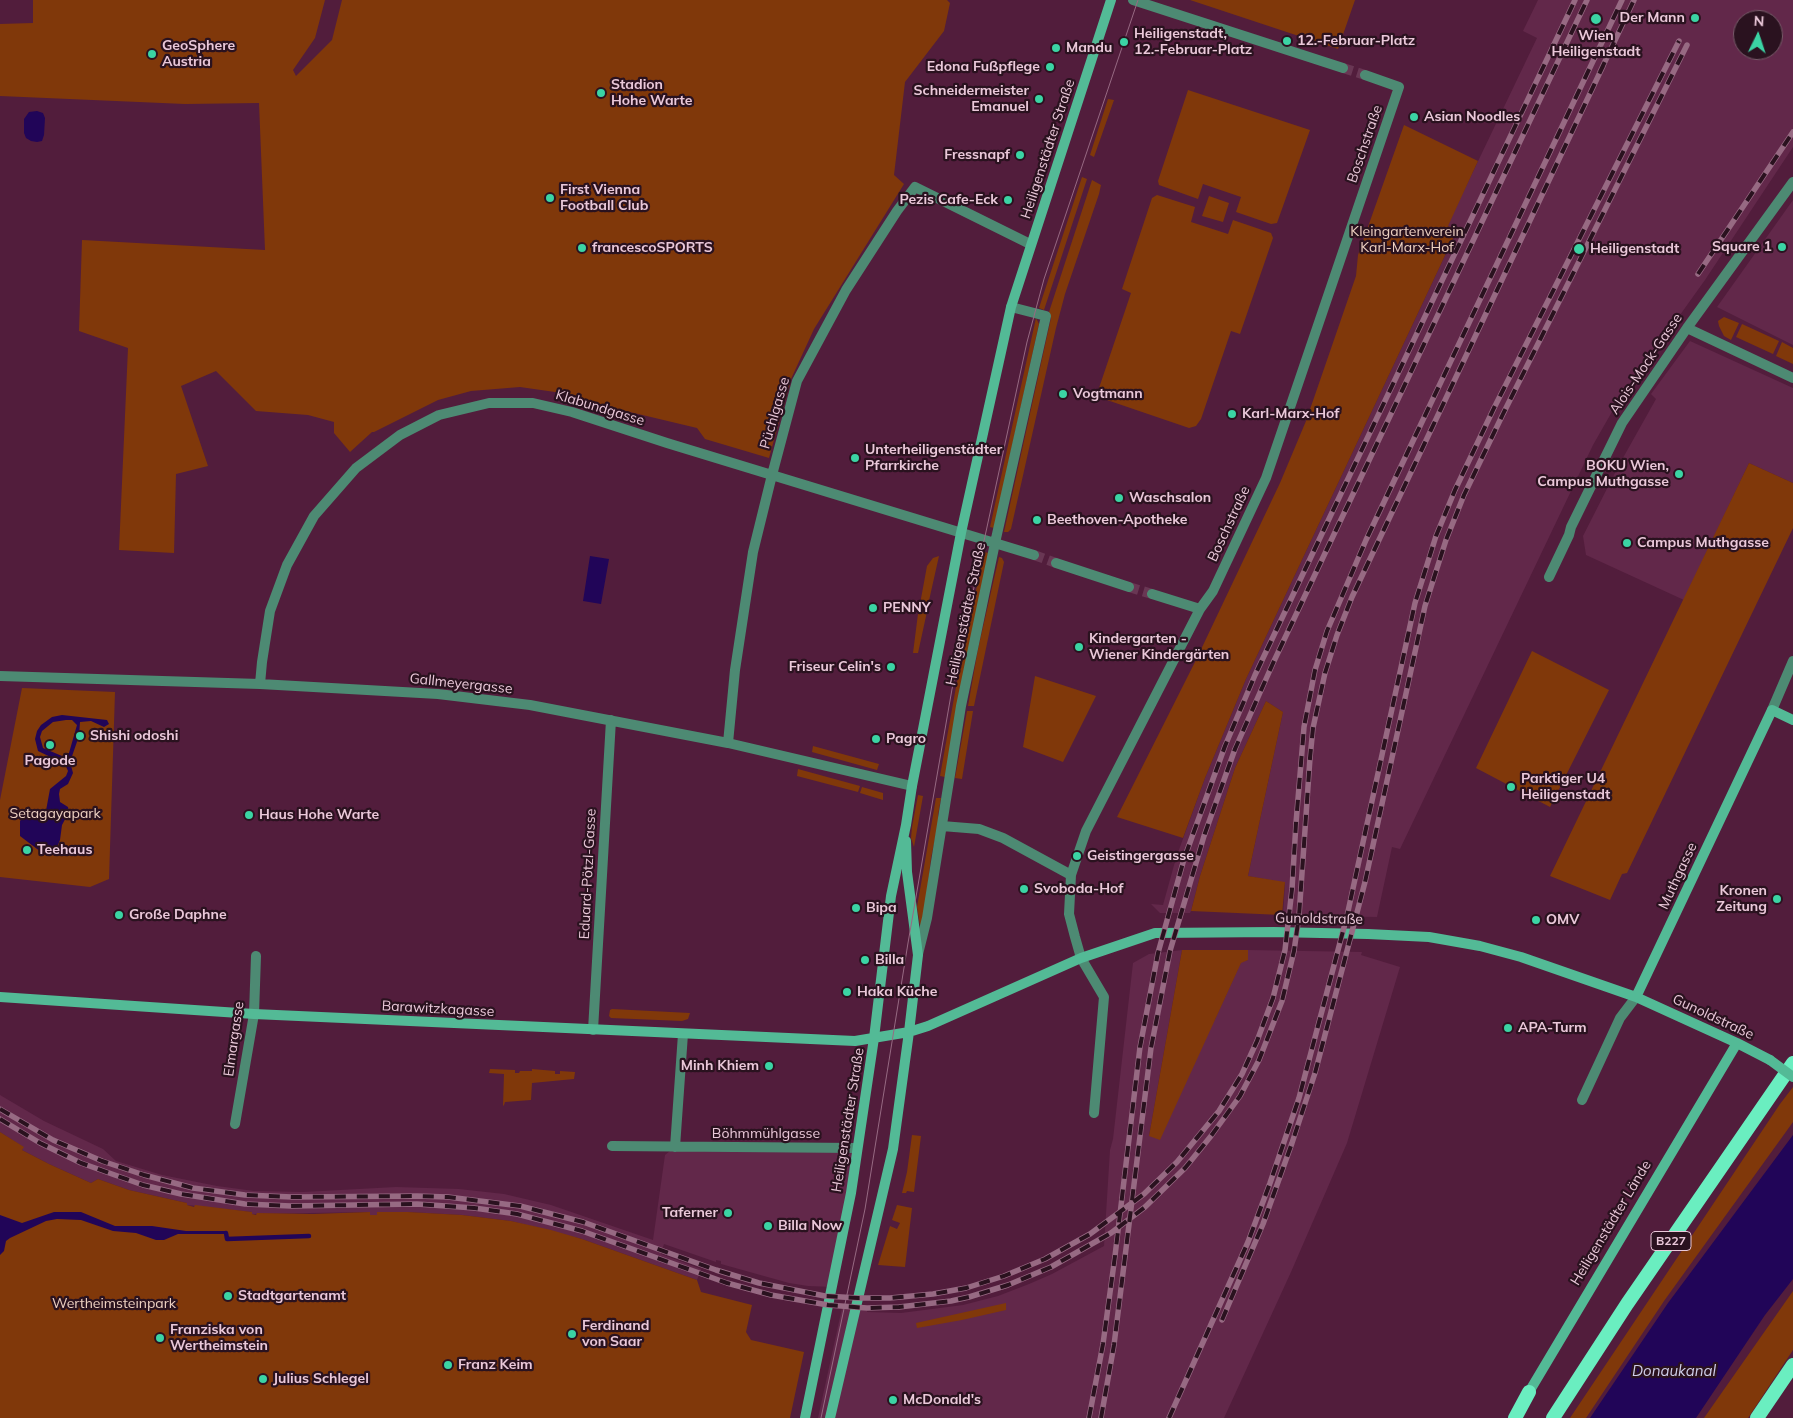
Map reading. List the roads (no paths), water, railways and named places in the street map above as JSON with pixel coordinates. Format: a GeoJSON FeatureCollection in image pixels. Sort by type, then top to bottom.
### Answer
{"type":"FeatureCollection","features":[{"type":"Feature","properties":{"kind":"highway","name":"B227"},"geometry":{"type":"LineString","coordinates":[[1553,1418],[1627,1304],[1792,1069]]}},
{"type":"Feature","properties":{"kind":"highway"},"geometry":{"type":"LineString","coordinates":[[1757,1418],[1793,1365]]}},
{"type":"Feature","properties":{"kind":"highway"},"geometry":{"type":"LineString","coordinates":[[1515,1418],[1529,1392]]}},
{"type":"Feature","properties":{"kind":"main road","name":"Heiligenstädter Straße"},"geometry":{"type":"LineString","coordinates":[[804,1418],[851,1193],[874,1038],[891,896],[961,533],[1011,307],[1111,0]]}},
{"type":"Feature","properties":{"kind":"main road"},"geometry":{"type":"LineString","coordinates":[[1772,710],[1793,720]]}},
{"type":"Feature","properties":{"kind":"main road","name":"Muthgasse"},"geometry":{"type":"LineString","coordinates":[[1636,997],[1690,879],[1772,710]]}},
{"type":"Feature","properties":{"kind":"main road","name":"Heiligenstädter Straße"},"geometry":{"type":"LineString","coordinates":[[830,1418],[893,1149],[909,1032],[918,955],[907,872],[906,825]]}},
{"type":"Feature","properties":{"kind":"main road","name":"Gunoldstraße"},"geometry":{"type":"LineString","coordinates":[[874,1038],[909,1032],[949,1018],[1081,958],[1155,932],[1274,932],[1429,937],[1480,946],[1521,957],[1636,997],[1792,1069]]}},
{"type":"Feature","properties":{"kind":"main road","name":"Barawitzkagasse"},"geometry":{"type":"LineString","coordinates":[[0,997],[254,1014],[593,1030],[855,1041],[874,1038]]}},
{"type":"Feature","properties":{"kind":"main road","name":"Heiligenstädter Lände"},"geometry":{"type":"LineString","coordinates":[[1529,1392],[1738,1043]]}},
{"type":"Feature","properties":{"kind":"street"},"geometry":{"type":"LineString","coordinates":[[1133,0],[1343,68]]}},
{"type":"Feature","properties":{"kind":"street","name":"Boschstraße"},"geometry":{"type":"LineString","coordinates":[[1094,1113],[1104,997],[1081,958],[1069,914],[1072,875],[1086,831],[1200,609],[1213,591],[1266,478],[1399,87],[1365,75]]}},
{"type":"Feature","properties":{"kind":"street","name":"Alois-Mock-Gasse"},"geometry":{"type":"LineString","coordinates":[[1549,577],[1569,535],[1571,526],[1622,423],[1687,328],[1793,182]]}},
{"type":"Feature","properties":{"kind":"street","name":"Püchlgasse"},"geometry":{"type":"LineString","coordinates":[[728,743],[735,670],[753,552],[772,475],[797,381],[846,290],[897,211],[915,187],[1030,244]]}},
{"type":"Feature","properties":{"kind":"street","name":"Heiligenstädter Straße"},"geometry":{"type":"LineString","coordinates":[[918,955],[927,918],[961,706],[1046,316],[1011,307]]}},
{"type":"Feature","properties":{"kind":"street"},"geometry":{"type":"LineString","coordinates":[[1687,328],[1793,378]]}},
{"type":"Feature","properties":{"kind":"street","name":"Klabundgasse"},"geometry":{"type":"LineString","coordinates":[[260,684],[270,611],[287,564],[314,516],[356,468],[400,436],[439,415],[489,403],[533,403],[572,412],[1034,555]]}},
{"type":"Feature","properties":{"kind":"street"},"geometry":{"type":"LineString","coordinates":[[1056,563],[1129,587]]}},
{"type":"Feature","properties":{"kind":"street"},"geometry":{"type":"LineString","coordinates":[[1152,594],[1200,609]]}},
{"type":"Feature","properties":{"kind":"street","name":"Muthgasse"},"geometry":{"type":"LineString","coordinates":[[1772,710],[1793,661]]}},
{"type":"Feature","properties":{"kind":"street","name":"Gallmeyergasse"},"geometry":{"type":"LineString","coordinates":[[0,676],[260,684],[438,694],[530,705],[728,743],[912,786]]}},
{"type":"Feature","properties":{"kind":"street","name":"Eduard-Pötzl-Gasse"},"geometry":{"type":"LineString","coordinates":[[593,1030],[611,720]]}},
{"type":"Feature","properties":{"kind":"street"},"geometry":{"type":"LineString","coordinates":[[942,826],[979,829],[1003,838],[1072,875]]}},
{"type":"Feature","properties":{"kind":"street","name":"Elmargasse"},"geometry":{"type":"LineString","coordinates":[[235,1124],[254,1014],[256,956]]}},
{"type":"Feature","properties":{"kind":"street","name":"Muthgasse"},"geometry":{"type":"LineString","coordinates":[[1582,1100],[1620,1018],[1636,997]]}},
{"type":"Feature","properties":{"kind":"street"},"geometry":{"type":"LineString","coordinates":[[675,1147],[683,1034]]}},
{"type":"Feature","properties":{"kind":"street","name":"Böhmmühlgasse"},"geometry":{"type":"LineString","coordinates":[[612,1146],[857,1148]]}},
{"type":"Feature","properties":{"kind":"street","name":"Heiligenstädter Lände"},"geometry":{"type":"LineString","coordinates":[[1510,1418],[1529,1392]]}},
{"type":"Feature","properties":{"kind":"water"},"geometry":{"type":"Polygon","coordinates":[[[37,111],[43,113],[45,118],[42,141],[37,142],[26,138],[24,119],[29,112],[37,111]]]}},
{"type":"Feature","properties":{"kind":"water"},"geometry":{"type":"Polygon","coordinates":[[[590,556],[609,559],[601,604],[583,601],[590,556]]]}},
{"type":"Feature","properties":{"kind":"water"},"geometry":{"type":"Polygon","coordinates":[[[62,715],[107,720],[109,724],[104,727],[91,721],[80,722],[79,736],[70,762],[73,773],[68,784],[60,789],[59,794],[60,802],[68,807],[69,812],[62,825],[60,840],[56,850],[50,855],[45,855],[20,836],[20,821],[23,817],[45,816],[50,789],[66,776],[68,771],[65,764],[38,751],[35,739],[37,731],[41,725],[52,717],[62,715]],[[72,720],[53,722],[42,731],[40,737],[43,748],[62,756],[69,753],[77,725],[72,720]]]}},
{"type":"Feature","properties":{"kind":"water","name":"Donaukanal"},"geometry":{"type":"Polygon","coordinates":[[[1793,1135],[1793,1279],[1765,1315],[1696,1418],[1590,1418],[1668,1303],[1793,1135]]]}},
{"type":"Feature","properties":{"kind":"water"},"geometry":{"type":"Polygon","coordinates":[[[54,1212],[81,1212],[115,1226],[152,1226],[186,1231],[227,1231],[225,1234],[178,1234],[164,1240],[156,1240],[136,1233],[113,1231],[81,1220],[57,1219],[46,1221],[10,1238],[6,1241],[4,1251],[0,1255],[0,1215],[22,1223],[54,1212]]]}},
{"type":"Feature","properties":{"kind":"waterway"},"geometry":{"type":"LineString","coordinates":[[226,1233],[227,1239],[309,1236]]}},
{"type":"Feature","properties":{"kind":"tunnel"},"geometry":{"type":"LineString","coordinates":[[1343,68],[1365,75]]}},
{"type":"Feature","properties":{"kind":"tunnel"},"geometry":{"type":"LineString","coordinates":[[1034,555],[1056,563]]}},
{"type":"Feature","properties":{"kind":"tunnel"},"geometry":{"type":"LineString","coordinates":[[1129,587],[1152,594]]}},
{"type":"Feature","properties":{"kind":"tram line"},"geometry":{"type":"LineString","coordinates":[[821,1418],[865,1209],[952,689],[1027,342],[1044,279],[1138,0]]}},
{"type":"Feature","properties":{"kind":"railway"},"geometry":{"type":"LineString","coordinates":[[1089,1418],[1103,1344],[1140,1047],[1158,953],[1184,859],[1225,746],[1255,675],[1575,0]]}},
{"type":"Feature","properties":{"kind":"railway"},"geometry":{"type":"LineString","coordinates":[[1101,1418],[1114,1345],[1151,1048],[1170,951],[1204,836],[1235,749],[1274,661],[1587,0]]}},
{"type":"Feature","properties":{"kind":"railway"},"geometry":{"type":"LineString","coordinates":[[0,1109],[53,1140],[102,1161],[193,1188],[245,1195],[292,1197],[448,1197],[520,1206],[583,1222],[716,1270],[759,1283],[825,1296],[890,1298],[933,1294],[966,1288],[1004,1276],[1045,1259],[1090,1234],[1144,1194],[1177,1162],[1219,1111],[1242,1074],[1257,1041],[1273,998],[1285,950],[1292,889],[1304,727],[1315,670],[1327,631],[1366,540],[1622,0]]}},
{"type":"Feature","properties":{"kind":"railway"},"geometry":{"type":"LineString","coordinates":[[1600,72],[1634,0]]}},
{"type":"Feature","properties":{"kind":"railway"},"geometry":{"type":"LineString","coordinates":[[1169,1418],[1248,1242],[1299,1098],[1347,916],[1415,603],[1436,536],[1455,490],[1494,408],[1679,41]]}},
{"type":"Feature","properties":{"kind":"railway"},"geometry":{"type":"LineString","coordinates":[[1222,1320],[1263,1224],[1315,1073],[1365,882],[1425,606],[1446,540],[1464,495],[1503,414],[1687,45]]}},
{"type":"Feature","properties":{"kind":"railway"},"geometry":{"type":"LineString","coordinates":[[0,1119],[40,1143],[81,1163],[143,1185],[181,1194],[245,1204],[291,1206],[417,1204],[474,1208],[517,1214],[582,1231],[727,1283],[771,1295],[828,1305],[867,1308],[899,1307],[969,1297],[1008,1285],[1051,1267],[1111,1233],[1145,1207],[1185,1168],[1240,1096],[1259,1060],[1282,1001],[1294,951],[1299,916],[1313,728],[1325,673],[1337,635],[1352,597],[1603,66],[1600,72]]}},
{"type":"Feature","properties":{"kind":"railway"},"geometry":{"type":"LineString","coordinates":[[1698,274],[1793,132]]}},
{"type":"Feature","properties":{"kind":"place","name":"Der Mann"},"geometry":{"type":"Point","coordinates":[1695,18]}},
{"type":"Feature","properties":{"kind":"place","name":"Wien Heiligenstadt"},"geometry":{"type":"Point","coordinates":[1596,19]}},
{"type":"Feature","properties":{"kind":"place","name":"12.-Februar-Platz"},"geometry":{"type":"Point","coordinates":[1287,41]}},
{"type":"Feature","properties":{"kind":"place","name":"Heiligenstadt, 12.-Februar-Platz"},"geometry":{"type":"Point","coordinates":[1124,42]}},
{"type":"Feature","properties":{"kind":"place","name":"Mandu"},"geometry":{"type":"Point","coordinates":[1056,48]}},
{"type":"Feature","properties":{"kind":"place","name":"GeoSphere Austria"},"geometry":{"type":"Point","coordinates":[152,54]}},
{"type":"Feature","properties":{"kind":"place","name":"Edona Fußpflege"},"geometry":{"type":"Point","coordinates":[1050,67]}},
{"type":"Feature","properties":{"kind":"place","name":"Stadion Hohe Warte"},"geometry":{"type":"Point","coordinates":[601,93]}},
{"type":"Feature","properties":{"kind":"place","name":"Schneidermeister Emanuel"},"geometry":{"type":"Point","coordinates":[1039,99]}},
{"type":"Feature","properties":{"kind":"place","name":"Asian Noodles"},"geometry":{"type":"Point","coordinates":[1414,117]}},
{"type":"Feature","properties":{"kind":"place","name":"Fressnapf"},"geometry":{"type":"Point","coordinates":[1020,155]}},
{"type":"Feature","properties":{"kind":"place","name":"First Vienna Football Club"},"geometry":{"type":"Point","coordinates":[550,198]}},
{"type":"Feature","properties":{"kind":"place","name":"Pezis Cafe-Eck"},"geometry":{"type":"Point","coordinates":[1008,200]}},
{"type":"Feature","properties":{"kind":"place","name":"Square 1"},"geometry":{"type":"Point","coordinates":[1782,247]}},
{"type":"Feature","properties":{"kind":"place","name":"francescoSPORTS"},"geometry":{"type":"Point","coordinates":[582,248]}},
{"type":"Feature","properties":{"kind":"place","name":"Heiligenstadt"},"geometry":{"type":"Point","coordinates":[1579,249]}},
{"type":"Feature","properties":{"kind":"place","name":"Vogtmann"},"geometry":{"type":"Point","coordinates":[1063,394]}},
{"type":"Feature","properties":{"kind":"place","name":"Karl-Marx-Hof"},"geometry":{"type":"Point","coordinates":[1232,414]}},
{"type":"Feature","properties":{"kind":"place","name":"Unterheiligenstädter Pfarrkirche"},"geometry":{"type":"Point","coordinates":[855,458]}},
{"type":"Feature","properties":{"kind":"place","name":"BOKU Wien, Campus Muthgasse"},"geometry":{"type":"Point","coordinates":[1679,474]}},
{"type":"Feature","properties":{"kind":"place","name":"Waschsalon"},"geometry":{"type":"Point","coordinates":[1119,498]}},
{"type":"Feature","properties":{"kind":"place","name":"Beethoven-Apotheke"},"geometry":{"type":"Point","coordinates":[1037,520]}},
{"type":"Feature","properties":{"kind":"place","name":"Campus Muthgasse"},"geometry":{"type":"Point","coordinates":[1627,543]}},
{"type":"Feature","properties":{"kind":"place","name":"PENNY"},"geometry":{"type":"Point","coordinates":[873,608]}},
{"type":"Feature","properties":{"kind":"place","name":"Kindergarten - Wiener Kindergärten"},"geometry":{"type":"Point","coordinates":[1079,647]}},
{"type":"Feature","properties":{"kind":"place","name":"Friseur Celin's"},"geometry":{"type":"Point","coordinates":[891,667]}},
{"type":"Feature","properties":{"kind":"place","name":"Shishi odoshi"},"geometry":{"type":"Point","coordinates":[80,736]}},
{"type":"Feature","properties":{"kind":"place","name":"Pagro"},"geometry":{"type":"Point","coordinates":[876,739]}},
{"type":"Feature","properties":{"kind":"place","name":"Pagode"},"geometry":{"type":"Point","coordinates":[50,745]}},
{"type":"Feature","properties":{"kind":"place","name":"Parktiger U4 Heiligenstadt"},"geometry":{"type":"Point","coordinates":[1511,787]}},
{"type":"Feature","properties":{"kind":"place","name":"Haus Hohe Warte"},"geometry":{"type":"Point","coordinates":[249,815]}},
{"type":"Feature","properties":{"kind":"place","name":"Teehaus"},"geometry":{"type":"Point","coordinates":[27,850]}},
{"type":"Feature","properties":{"kind":"place","name":"Geistingergasse"},"geometry":{"type":"Point","coordinates":[1077,856]}},
{"type":"Feature","properties":{"kind":"place","name":"Svoboda-Hof"},"geometry":{"type":"Point","coordinates":[1024,889]}},
{"type":"Feature","properties":{"kind":"place","name":"Kronen Zeitung"},"geometry":{"type":"Point","coordinates":[1777,899]}},
{"type":"Feature","properties":{"kind":"place","name":"Bipa"},"geometry":{"type":"Point","coordinates":[856,908]}},
{"type":"Feature","properties":{"kind":"place","name":"Große Daphne"},"geometry":{"type":"Point","coordinates":[119,915]}},
{"type":"Feature","properties":{"kind":"place","name":"OMV"},"geometry":{"type":"Point","coordinates":[1536,920]}},
{"type":"Feature","properties":{"kind":"place","name":"Billa"},"geometry":{"type":"Point","coordinates":[865,960]}},
{"type":"Feature","properties":{"kind":"place","name":"Haka Küche"},"geometry":{"type":"Point","coordinates":[847,992]}},
{"type":"Feature","properties":{"kind":"place","name":"APA-Turm"},"geometry":{"type":"Point","coordinates":[1508,1028]}},
{"type":"Feature","properties":{"kind":"place","name":"Minh Khiem"},"geometry":{"type":"Point","coordinates":[769,1066]}},
{"type":"Feature","properties":{"kind":"place","name":"Taferner"},"geometry":{"type":"Point","coordinates":[728,1213]}},
{"type":"Feature","properties":{"kind":"place","name":"Billa Now"},"geometry":{"type":"Point","coordinates":[768,1226]}},
{"type":"Feature","properties":{"kind":"place","name":"Stadtgartenamt"},"geometry":{"type":"Point","coordinates":[228,1296]}},
{"type":"Feature","properties":{"kind":"place","name":"Ferdinand von Saar"},"geometry":{"type":"Point","coordinates":[572,1334]}},
{"type":"Feature","properties":{"kind":"place","name":"Franziska von Wertheimstein"},"geometry":{"type":"Point","coordinates":[160,1338]}},
{"type":"Feature","properties":{"kind":"place","name":"Franz Keim"},"geometry":{"type":"Point","coordinates":[448,1365]}},
{"type":"Feature","properties":{"kind":"place","name":"Julius Schlegel"},"geometry":{"type":"Point","coordinates":[263,1379]}},
{"type":"Feature","properties":{"kind":"place","name":"McDonald's"},"geometry":{"type":"Point","coordinates":[893,1400]}},
{"type":"Feature","properties":{"kind":"park label","name":"Kleingartenverein Karl-Marx-Hof"},"geometry":{"type":"Point","coordinates":[1407,240]}},
{"type":"Feature","properties":{"kind":"park label","name":"Setagayapark"},"geometry":{"type":"Point","coordinates":[55,814]}},
{"type":"Feature","properties":{"kind":"park label","name":"Wertheimsteinpark"},"geometry":{"type":"Point","coordinates":[114,1304]}}]}
